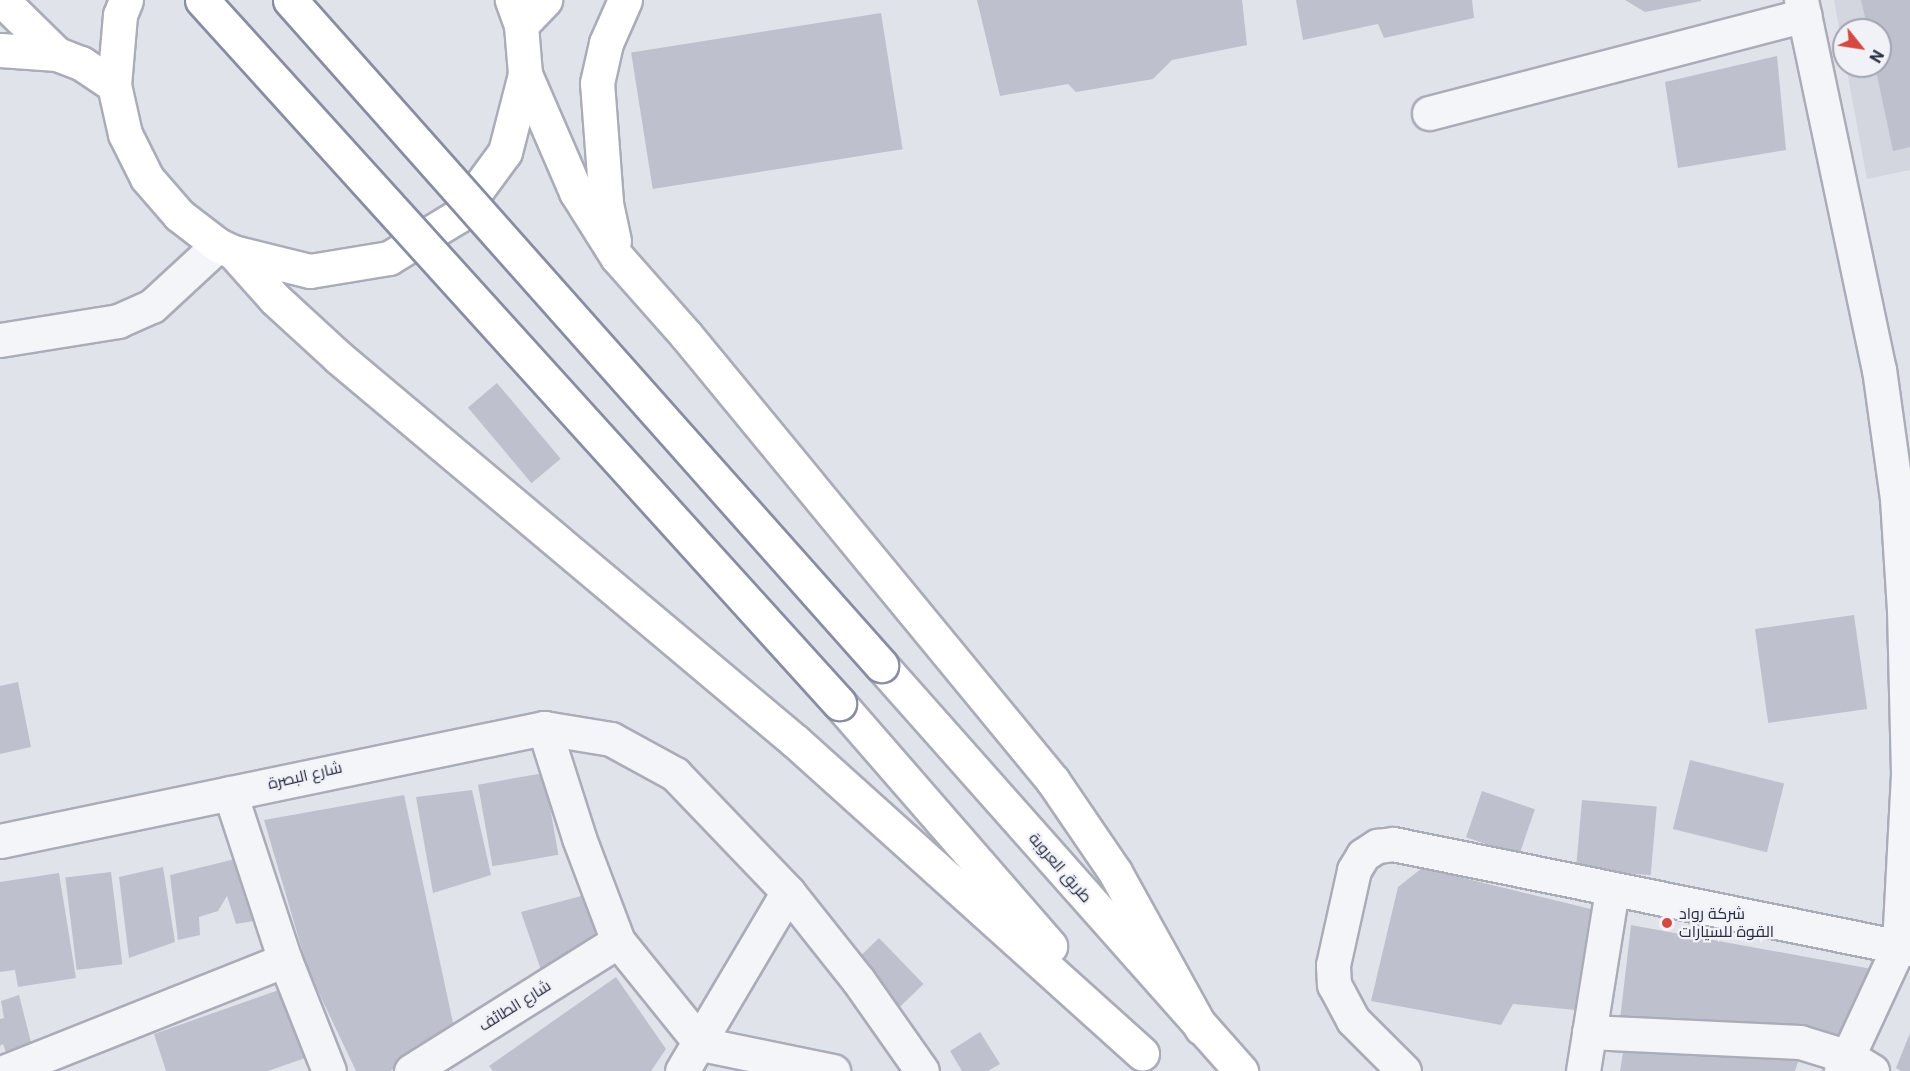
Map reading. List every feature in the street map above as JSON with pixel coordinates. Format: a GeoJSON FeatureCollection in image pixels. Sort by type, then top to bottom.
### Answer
{"type":"FeatureCollection","features":[{"type":"Feature","properties":{"kind":"main road"},"geometry":{"type":"LineString","coordinates":[[2,0],[57,54]]}},
{"type":"Feature","properties":{"kind":"main road"},"geometry":{"type":"LineString","coordinates":[[126,0],[120,15],[114,85],[125,134],[147,178],[178,215],[226,248],[275,299],[339,357],[795,741],[1149,1062]]}},
{"type":"Feature","properties":{"kind":"main road"},"geometry":{"type":"LineString","coordinates":[[202,0],[839,703],[1149,1062]]}},
{"type":"Feature","properties":{"kind":"main road","name":"طريق العروبة"},"geometry":{"type":"LineString","coordinates":[[290,0],[1241,1071]]}},
{"type":"Feature","properties":{"kind":"main road"},"geometry":{"type":"LineString","coordinates":[[545,0],[517,12],[525,74],[576,192],[617,257],[686,335],[1053,781],[1115,872],[1201,1028]]}},
{"type":"Feature","properties":{"kind":"main road"},"geometry":{"type":"LineString","coordinates":[[617,257],[606,202],[597,83],[606,43],[625,0]]}},
{"type":"Feature","properties":{"kind":"main road"},"geometry":{"type":"LineString","coordinates":[[0,50],[57,54],[81,63],[114,85]]}},
{"type":"Feature","properties":{"kind":"main road"},"geometry":{"type":"LineString","coordinates":[[226,248],[310,271],[389,258],[458,216],[505,152],[525,74]]}},
{"type":"Feature","properties":{"kind":"street"},"geometry":{"type":"LineString","coordinates":[[1429,113],[1802,7],[1879,369],[1897,499],[1908,774],[1904,947],[1854,1066],[1800,1042],[1590,1032]]}},
{"type":"Feature","properties":{"kind":"street"},"geometry":{"type":"LineString","coordinates":[[0,340],[118,321],[152,306],[226,248]]}},
{"type":"Feature","properties":{"kind":"street"},"geometry":{"type":"LineString","coordinates":[[544,728],[579,838],[618,941],[701,1044],[833,1071]]}},
{"type":"Feature","properties":{"kind":"street","name":"شارع البصرة"},"geometry":{"type":"LineString","coordinates":[[0,841],[544,728],[611,739],[675,774],[788,892],[858,980],[921,1071]]}},
{"type":"Feature","properties":{"kind":"street"},"geometry":{"type":"LineString","coordinates":[[230,793],[285,960],[329,1071]]}},
{"type":"Feature","properties":{"kind":"street"},"geometry":{"type":"LineString","coordinates":[[1404,1071],[1353,1020],[1334,986],[1333,965],[1353,870],[1363,855],[1377,846],[1393,844],[1612,890],[1904,947]]}},
{"type":"Feature","properties":{"kind":"street"},"geometry":{"type":"LineString","coordinates":[[1583,1071],[1612,890]]}},
{"type":"Feature","properties":{"kind":"street"},"geometry":{"type":"LineString","coordinates":[[682,1071],[701,1044],[788,892]]}},
{"type":"Feature","properties":{"kind":"street","name":"شارع الطائف"},"geometry":{"type":"LineString","coordinates":[[411,1071],[618,941]]}},
{"type":"Feature","properties":{"kind":"street"},"geometry":{"type":"LineString","coordinates":[[6,1071],[285,960]]}},
{"type":"Feature","properties":{"kind":"shaded area"},"geometry":{"type":"Polygon","coordinates":[[[1834,0],[1910,0],[1910,170],[1867,179],[1848,78],[1892,78],[1892,18],[1837,18],[1834,0]]]}},
{"type":"Feature","properties":{"kind":"building"},"geometry":{"type":"Polygon","coordinates":[[[977,0],[1242,0],[1247,45],[1172,60],[1153,79],[1076,92],[1068,84],[1000,96],[977,0]]]}},
{"type":"Feature","properties":{"kind":"building"},"geometry":{"type":"Polygon","coordinates":[[[1296,0],[1472,0],[1474,18],[1384,38],[1378,24],[1303,40],[1296,0]]]}},
{"type":"Feature","properties":{"kind":"building"},"geometry":{"type":"Polygon","coordinates":[[[1625,0],[1701,0],[1701,1],[1645,12],[1625,0]]]}},
{"type":"Feature","properties":{"kind":"building"},"geometry":{"type":"Polygon","coordinates":[[[1861,0],[1910,0],[1910,147],[1893,151],[1878,78],[1892,78],[1892,18],[1865,18],[1861,0]]]}},
{"type":"Feature","properties":{"kind":"building"},"geometry":{"type":"Polygon","coordinates":[[[881,13],[903,149],[653,189],[631,53],[881,13]]]}},
{"type":"Feature","properties":{"kind":"building"},"geometry":{"type":"Polygon","coordinates":[[[1777,56],[1786,150],[1678,168],[1665,82],[1777,56]]]}},
{"type":"Feature","properties":{"kind":"building"},"geometry":{"type":"Polygon","coordinates":[[[497,383],[561,459],[532,483],[468,407],[497,383]]]}},
{"type":"Feature","properties":{"kind":"building"},"geometry":{"type":"Polygon","coordinates":[[[1854,615],[1867,709],[1768,723],[1755,629],[1854,615]]]}},
{"type":"Feature","properties":{"kind":"building"},"geometry":{"type":"Polygon","coordinates":[[[18,682],[31,747],[0,754],[0,686],[18,682]]]}},
{"type":"Feature","properties":{"kind":"building"},"geometry":{"type":"Polygon","coordinates":[[[1690,760],[1784,783],[1767,852],[1673,829],[1690,760]]]}},
{"type":"Feature","properties":{"kind":"building"},"geometry":{"type":"Polygon","coordinates":[[[544,773],[558,855],[492,866],[478,785],[544,773]]]}},
{"type":"Feature","properties":{"kind":"building"},"geometry":{"type":"Polygon","coordinates":[[[472,790],[491,875],[433,893],[416,797],[472,790]]]}},
{"type":"Feature","properties":{"kind":"building"},"geometry":{"type":"Polygon","coordinates":[[[1482,791],[1535,809],[1519,856],[1466,837],[1482,791]]]}},
{"type":"Feature","properties":{"kind":"building"},"geometry":{"type":"Polygon","coordinates":[[[404,795],[455,1032],[390,1071],[356,1071],[308,970],[264,820],[404,795]]]}},
{"type":"Feature","properties":{"kind":"building"},"geometry":{"type":"Polygon","coordinates":[[[1582,800],[1657,807],[1651,875],[1576,869],[1582,800]]]}},
{"type":"Feature","properties":{"kind":"building"},"geometry":{"type":"Polygon","coordinates":[[[235,859],[254,921],[236,924],[227,896],[218,911],[199,917],[200,935],[178,940],[170,875],[235,859]]]}},
{"type":"Feature","properties":{"kind":"building"},"geometry":{"type":"Polygon","coordinates":[[[163,867],[175,942],[129,958],[119,877],[163,867]]]}},
{"type":"Feature","properties":{"kind":"building"},"geometry":{"type":"Polygon","coordinates":[[[1422,868],[1595,910],[1586,1011],[1513,1004],[1501,1025],[1371,1001],[1398,887],[1422,868]]]}},
{"type":"Feature","properties":{"kind":"building"},"geometry":{"type":"Polygon","coordinates":[[[111,872],[122,964],[77,970],[65,878],[111,872]]]}},
{"type":"Feature","properties":{"kind":"building"},"geometry":{"type":"Polygon","coordinates":[[[59,873],[76,978],[18,987],[15,970],[0,972],[0,882],[59,873]]]}},
{"type":"Feature","properties":{"kind":"building"},"geometry":{"type":"Polygon","coordinates":[[[585,895],[604,943],[544,979],[521,912],[585,895]]]}},
{"type":"Feature","properties":{"kind":"building"},"geometry":{"type":"Polygon","coordinates":[[[1631,925],[1872,969],[1842,1045],[1620,1020],[1631,925]]]}},
{"type":"Feature","properties":{"kind":"building"},"geometry":{"type":"Polygon","coordinates":[[[879,938],[923,984],[900,1007],[855,961],[879,938]]]}},
{"type":"Feature","properties":{"kind":"building"},"geometry":{"type":"Polygon","coordinates":[[[616,977],[666,1049],[651,1071],[493,1071],[489,1066],[616,977]]]}},
{"type":"Feature","properties":{"kind":"building"},"geometry":{"type":"Polygon","coordinates":[[[287,987],[311,1056],[268,1071],[166,1071],[154,1034],[287,987]]]}},
{"type":"Feature","properties":{"kind":"building"},"geometry":{"type":"Polygon","coordinates":[[[19,995],[34,1054],[10,1063],[3,1044],[0,1046],[0,1019],[4,1018],[1,1001],[19,995]]]}},
{"type":"Feature","properties":{"kind":"building"},"geometry":{"type":"Polygon","coordinates":[[[980,1032],[1000,1064],[988,1071],[962,1071],[950,1051],[980,1032]]]}},
{"type":"Feature","properties":{"kind":"building"},"geometry":{"type":"Polygon","coordinates":[[[1910,1033],[1910,1071],[1901,1071],[1896,1068],[1910,1033]]]}},
{"type":"Feature","properties":{"kind":"building"},"geometry":{"type":"Polygon","coordinates":[[[1624,1047],[1799,1059],[1795,1071],[1620,1071],[1624,1047]]]}},
{"type":"Feature","properties":{"kind":"place","name":"شركة رواد القوة للسيارات"},"geometry":{"type":"Point","coordinates":[1667,923]}}]}
